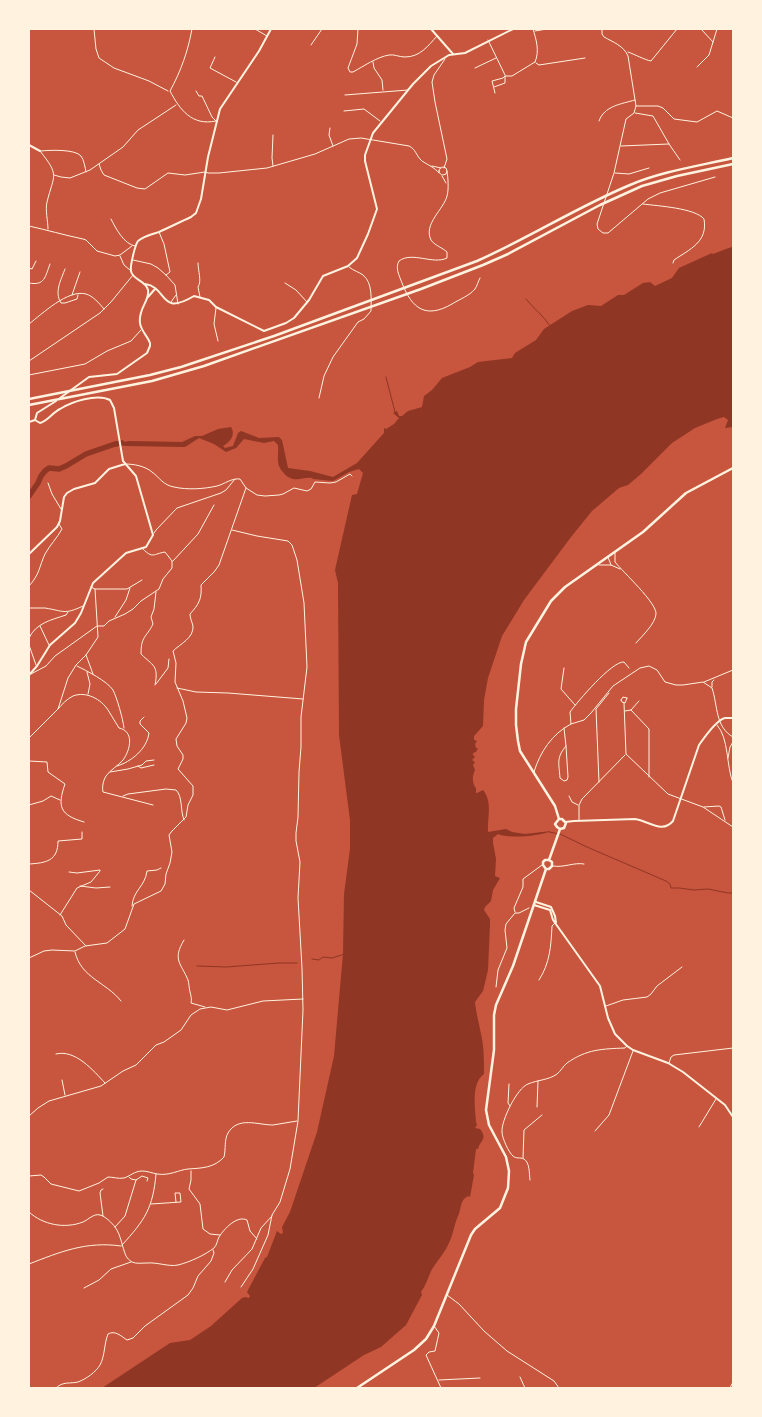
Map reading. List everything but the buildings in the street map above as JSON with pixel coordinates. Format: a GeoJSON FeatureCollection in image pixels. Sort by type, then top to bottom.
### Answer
{"type":"FeatureCollection","features":[{"type":"Feature","properties":{"kind":"main road"},"geometry":{"type":"LineString","coordinates":[[29,399],[150,375],[198,362],[477,261],[631,184],[655,176],[733,158]]}},
{"type":"Feature","properties":{"kind":"main road"},"geometry":{"type":"LineString","coordinates":[[29,405],[159,379],[204,366],[483,265],[600,205],[642,186],[733,164]]}},
{"type":"Feature","properties":{"kind":"main road"},"geometry":{"type":"LineString","coordinates":[[546,869],[551,868],[553,865],[550,860],[559,832],[564,828],[565,822],[559,819],[551,799],[520,751],[516,725],[524,648],[532,631],[557,595],[643,532],[686,493],[733,468]]}},
{"type":"Feature","properties":{"kind":"main road"},"geometry":{"type":"LineString","coordinates":[[559,819],[555,824],[559,832]]}},
{"type":"Feature","properties":{"kind":"main road"},"geometry":{"type":"LineString","coordinates":[[546,869],[543,864],[544,861],[550,860]]}},
{"type":"Feature","properties":{"kind":"main road"},"geometry":{"type":"LineString","coordinates":[[357,1388],[414,1350],[426,1339],[434,1326],[471,1235],[475,1229],[500,1208],[506,1195],[509,1171],[503,1150],[490,1126],[486,1110],[494,1050],[494,1015],[499,995],[513,966],[546,869]]}},
{"type":"Feature","properties":{"kind":"street"},"geometry":{"type":"LineString","coordinates":[[94,29],[99,58],[114,68],[170,91],[177,105],[188,116],[207,123],[216,121]]}},
{"type":"Feature","properties":{"kind":"street"},"geometry":{"type":"LineString","coordinates":[[170,91],[185,59],[192,29]]}},
{"type":"Feature","properties":{"kind":"street"},"geometry":{"type":"LineString","coordinates":[[255,29],[268,36]]}},
{"type":"Feature","properties":{"kind":"street"},"geometry":{"type":"LineString","coordinates":[[29,226],[86,240],[97,251],[112,256],[119,256],[140,240],[196,213],[202,199],[205,172],[220,109],[272,29]]}},
{"type":"Feature","properties":{"kind":"street"},"geometry":{"type":"LineString","coordinates":[[311,45],[322,29]]}},
{"type":"Feature","properties":{"kind":"street"},"geometry":{"type":"LineString","coordinates":[[358,29],[357,44],[348,70],[350,72],[391,54],[405,57],[416,55],[438,36]]}},
{"type":"Feature","properties":{"kind":"street"},"geometry":{"type":"LineString","coordinates":[[432,29],[453,54]]}},
{"type":"Feature","properties":{"kind":"street"},"geometry":{"type":"LineString","coordinates":[[119,256],[132,275],[145,284],[151,285],[170,302],[178,304],[194,296],[200,297],[209,300],[216,307],[264,331],[291,320],[307,303],[323,276],[348,266],[357,258],[368,234],[377,211],[365,155],[372,135],[381,122],[431,66],[449,55],[466,53],[488,40],[513,29]]}},
{"type":"Feature","properties":{"kind":"street"},"geometry":{"type":"LineString","coordinates":[[495,93],[492,81],[505,76],[512,76],[535,62],[538,47],[534,30],[547,29]]}},
{"type":"Feature","properties":{"kind":"street"},"geometry":{"type":"LineString","coordinates":[[602,29],[604,37],[626,51],[636,106],[634,113],[626,119],[614,173],[597,224],[598,228],[603,233],[608,232],[648,199],[660,193],[715,177]]}},
{"type":"Feature","properties":{"kind":"street"},"geometry":{"type":"LineString","coordinates":[[626,51],[648,61],[651,60],[677,29]]}},
{"type":"Feature","properties":{"kind":"street"},"geometry":{"type":"LineString","coordinates":[[701,29],[713,43]]}},
{"type":"Feature","properties":{"kind":"street"},"geometry":{"type":"LineString","coordinates":[[697,67],[709,56],[717,29]]}},
{"type":"Feature","properties":{"kind":"street"},"geometry":{"type":"LineString","coordinates":[[488,40],[505,76],[505,83],[493,87]]}},
{"type":"Feature","properties":{"kind":"street"},"geometry":{"type":"LineString","coordinates":[[215,57],[210,68],[237,83]]}},
{"type":"Feature","properties":{"kind":"street"},"geometry":{"type":"LineString","coordinates":[[439,173],[447,159],[432,82],[434,75],[445,58]]}},
{"type":"Feature","properties":{"kind":"street"},"geometry":{"type":"LineString","coordinates":[[475,68],[496,58]]}},
{"type":"Feature","properties":{"kind":"street"},"geometry":{"type":"LineString","coordinates":[[535,62],[539,65],[585,58]]}},
{"type":"Feature","properties":{"kind":"street"},"geometry":{"type":"LineString","coordinates":[[373,61],[374,68],[381,78],[383,91]]}},
{"type":"Feature","properties":{"kind":"street"},"geometry":{"type":"LineString","coordinates":[[346,94],[408,90]]}},
{"type":"Feature","properties":{"kind":"street"},"geometry":{"type":"LineString","coordinates":[[196,91],[199,96],[202,96],[212,117],[216,121]]}},
{"type":"Feature","properties":{"kind":"street"},"geometry":{"type":"LineString","coordinates":[[599,121],[601,116],[614,106],[635,100]]}},
{"type":"Feature","properties":{"kind":"street"},"geometry":{"type":"LineString","coordinates":[[54,175],[70,178],[86,172],[123,147],[138,130],[177,105]]}},
{"type":"Feature","properties":{"kind":"street"},"geometry":{"type":"LineString","coordinates":[[636,106],[658,106],[678,120],[697,122],[717,111],[733,118]]}},
{"type":"Feature","properties":{"kind":"street"},"geometry":{"type":"LineString","coordinates":[[344,110],[364,109],[381,122]]}},
{"type":"Feature","properties":{"kind":"street"},"geometry":{"type":"LineString","coordinates":[[634,113],[652,116],[680,160]]}},
{"type":"Feature","properties":{"kind":"street"},"geometry":{"type":"LineString","coordinates":[[330,128],[329,135],[333,146]]}},
{"type":"Feature","properties":{"kind":"street"},"geometry":{"type":"LineString","coordinates":[[273,136],[273,167]]}},
{"type":"Feature","properties":{"kind":"street"},"geometry":{"type":"LineString","coordinates":[[99,164],[104,174],[142,189],[149,187],[168,173],[185,175],[205,172],[257,170],[306,157],[342,141],[361,138],[409,146],[415,150],[421,160],[432,166],[445,179],[447,186]]}},
{"type":"Feature","properties":{"kind":"street"},"geometry":{"type":"LineString","coordinates":[[620,146],[669,144]]}},
{"type":"Feature","properties":{"kind":"street"},"geometry":{"type":"LineString","coordinates":[[29,145],[40,151],[50,163],[54,175],[47,205],[48,230]]}},
{"type":"Feature","properties":{"kind":"street"},"geometry":{"type":"LineString","coordinates":[[40,151],[74,152],[82,157],[86,172]]}},
{"type":"Feature","properties":{"kind":"street"},"geometry":{"type":"LineString","coordinates":[[432,166],[447,171]]}},
{"type":"Feature","properties":{"kind":"street"},"geometry":{"type":"LineString","coordinates":[[614,173],[629,174],[649,168]]}},
{"type":"Feature","properties":{"kind":"street"},"geometry":{"type":"LineString","coordinates":[[441,175],[445,175],[447,171]]}},
{"type":"Feature","properties":{"kind":"street"},"geometry":{"type":"LineString","coordinates":[[447,171],[446,198],[431,224],[430,233],[431,239],[435,244],[447,252],[447,258],[438,261],[409,257],[403,258],[398,264],[398,273],[410,300],[421,308],[431,311],[443,309],[465,297],[476,287],[480,278]]}},
{"type":"Feature","properties":{"kind":"street"},"geometry":{"type":"LineString","coordinates":[[642,204],[696,212],[704,219],[705,231],[700,241],[674,260],[673,263]]}},
{"type":"Feature","properties":{"kind":"street"},"geometry":{"type":"LineString","coordinates":[[111,219],[126,242],[134,246]]}},
{"type":"Feature","properties":{"kind":"street"},"geometry":{"type":"LineString","coordinates":[[159,232],[164,244],[170,272],[166,275]]}},
{"type":"Feature","properties":{"kind":"street"},"geometry":{"type":"LineString","coordinates":[[130,270],[134,246]]}},
{"type":"Feature","properties":{"kind":"street"},"geometry":{"type":"LineString","coordinates":[[132,260],[151,264],[166,275],[175,285],[178,304]]}},
{"type":"Feature","properties":{"kind":"street"},"geometry":{"type":"LineString","coordinates":[[29,268],[32,269],[36,261]]}},
{"type":"Feature","properties":{"kind":"street"},"geometry":{"type":"LineString","coordinates":[[198,263],[201,278],[201,283],[198,287],[200,297]]}},
{"type":"Feature","properties":{"kind":"street"},"geometry":{"type":"LineString","coordinates":[[29,283],[36,284],[42,282],[50,264]]}},
{"type":"Feature","properties":{"kind":"street"},"geometry":{"type":"LineString","coordinates":[[319,398],[324,376],[333,357],[358,322],[364,319],[371,311],[370,284],[362,274],[355,272],[348,266]]}},
{"type":"Feature","properties":{"kind":"street"},"geometry":{"type":"LineString","coordinates":[[59,300],[59,286],[65,269]]}},
{"type":"Feature","properties":{"kind":"street"},"geometry":{"type":"LineString","coordinates":[[71,296],[80,272]]}},
{"type":"Feature","properties":{"kind":"street"},"geometry":{"type":"LineString","coordinates":[[29,361],[104,309],[132,275]]}},
{"type":"Feature","properties":{"kind":"street"},"geometry":{"type":"LineString","coordinates":[[285,283],[296,290],[307,303]]}},
{"type":"Feature","properties":{"kind":"street"},"geometry":{"type":"LineString","coordinates":[[145,284],[148,297]]}},
{"type":"Feature","properties":{"kind":"street"},"geometry":{"type":"LineString","coordinates":[[35,420],[37,413],[91,376],[117,374],[147,353],[150,343],[141,330],[140,314],[148,297],[155,289]]}},
{"type":"Feature","properties":{"kind":"street"},"geometry":{"type":"LineString","coordinates":[[59,300],[61,303],[65,303],[77,299],[78,294]]}},
{"type":"Feature","properties":{"kind":"street"},"geometry":{"type":"LineString","coordinates":[[29,324],[59,300],[78,294],[85,294],[91,297],[104,309]]}},
{"type":"Feature","properties":{"kind":"street"},"geometry":{"type":"LineString","coordinates":[[170,302],[177,295]]}},
{"type":"Feature","properties":{"kind":"street"},"geometry":{"type":"LineString","coordinates":[[216,307],[214,324],[218,342]]}},
{"type":"Feature","properties":{"kind":"street"},"geometry":{"type":"LineString","coordinates":[[29,375],[85,364],[107,351],[131,341],[141,330]]}},
{"type":"Feature","properties":{"kind":"street"},"geometry":{"type":"LineString","coordinates":[[29,422],[35,420],[42,423],[59,409],[74,402],[96,398],[105,398],[112,402],[125,464],[136,476],[153,535]]}},
{"type":"Feature","properties":{"kind":"street"},"geometry":{"type":"LineString","coordinates":[[29,554],[52,533],[59,523],[66,493],[95,483],[109,468],[125,464],[132,464],[151,471],[165,484],[173,487],[212,487],[240,479],[246,488],[257,495],[278,495],[294,488],[307,491],[316,482],[336,482],[350,474],[352,476]]}},
{"type":"Feature","properties":{"kind":"street"},"geometry":{"type":"LineString","coordinates":[[29,675],[50,645],[75,623],[91,587],[126,554],[147,546],[156,530],[177,508],[221,493],[236,479]]}},
{"type":"Feature","properties":{"kind":"street"},"geometry":{"type":"LineString","coordinates":[[48,483],[52,494],[62,509]]}},
{"type":"Feature","properties":{"kind":"street"},"geometry":{"type":"LineString","coordinates":[[132,907],[134,904],[163,888],[171,858],[172,847],[169,835],[186,817],[188,805],[193,796],[194,790],[190,782],[178,769],[183,755],[177,746],[176,739],[187,718],[183,701],[175,682],[176,663],[173,651],[190,636],[193,626],[190,614],[202,595],[201,585],[219,565],[246,488]]}},
{"type":"Feature","properties":{"kind":"street"},"geometry":{"type":"LineString","coordinates":[[29,675],[46,666],[55,656],[97,626],[104,626],[114,618],[125,614],[156,592],[163,579],[171,571],[172,561],[198,534],[214,505]]}},
{"type":"Feature","properties":{"kind":"street"},"geometry":{"type":"LineString","coordinates":[[29,586],[35,580],[41,568],[46,552],[62,529],[59,523]]}},
{"type":"Feature","properties":{"kind":"street"},"geometry":{"type":"LineString","coordinates":[[225,1282],[232,1270],[252,1249],[260,1228],[272,1215],[280,1202],[286,1184],[298,1121],[303,999],[298,898],[300,862],[296,832],[299,808],[300,729],[307,667],[301,584],[292,545],[288,541],[232,530]]}},
{"type":"Feature","properties":{"kind":"street"},"geometry":{"type":"LineString","coordinates":[[143,549],[152,556],[165,552],[172,561]]}},
{"type":"Feature","properties":{"kind":"street"},"geometry":{"type":"LineString","coordinates":[[615,562],[616,550]]}},
{"type":"Feature","properties":{"kind":"street"},"geometry":{"type":"LineString","coordinates":[[608,556],[650,600],[656,610],[653,622],[636,643]]}},
{"type":"Feature","properties":{"kind":"street"},"geometry":{"type":"LineString","coordinates":[[608,556],[611,565]]}},
{"type":"Feature","properties":{"kind":"street"},"geometry":{"type":"LineString","coordinates":[[596,565],[611,565],[620,569]]}},
{"type":"Feature","properties":{"kind":"street"},"geometry":{"type":"LineString","coordinates":[[91,587],[94,589],[127,589],[142,580]]}},
{"type":"Feature","properties":{"kind":"street"},"geometry":{"type":"LineString","coordinates":[[114,618],[126,600],[130,587]]}},
{"type":"Feature","properties":{"kind":"street"},"geometry":{"type":"LineString","coordinates":[[58,709],[71,672],[98,637],[94,589]]}},
{"type":"Feature","properties":{"kind":"street"},"geometry":{"type":"LineString","coordinates":[[156,592],[151,617],[152,624],[142,639],[141,651],[143,656],[151,662],[157,673],[155,685],[166,672],[169,659]]}},
{"type":"Feature","properties":{"kind":"street"},"geometry":{"type":"LineString","coordinates":[[29,638],[34,629],[47,621],[84,605]]}},
{"type":"Feature","properties":{"kind":"street"},"geometry":{"type":"LineString","coordinates":[[29,608],[45,608],[59,612],[69,612]]}},
{"type":"Feature","properties":{"kind":"street"},"geometry":{"type":"LineString","coordinates":[[39,626],[50,645]]}},
{"type":"Feature","properties":{"kind":"street"},"geometry":{"type":"LineString","coordinates":[[29,645],[37,666]]}},
{"type":"Feature","properties":{"kind":"street"},"geometry":{"type":"LineString","coordinates":[[86,655],[94,675]]}},
{"type":"Feature","properties":{"kind":"street"},"geometry":{"type":"LineString","coordinates":[[571,724],[570,712],[594,684],[618,663],[624,661],[629,668]]}},
{"type":"Feature","properties":{"kind":"street"},"geometry":{"type":"LineString","coordinates":[[76,665],[94,675],[113,691],[127,734]]}},
{"type":"Feature","properties":{"kind":"street"},"geometry":{"type":"LineString","coordinates":[[534,773],[541,753],[553,737],[564,727],[584,720],[613,686],[645,666],[653,667],[665,682],[676,685],[703,682],[733,670]]}},
{"type":"Feature","properties":{"kind":"street"},"geometry":{"type":"LineString","coordinates":[[564,668],[561,689],[575,705]]}},
{"type":"Feature","properties":{"kind":"street"},"geometry":{"type":"LineString","coordinates":[[86,671],[90,684],[88,695]]}},
{"type":"Feature","properties":{"kind":"street"},"geometry":{"type":"LineString","coordinates":[[715,678],[712,682],[712,688],[715,696],[717,717],[728,734],[733,737]]}},
{"type":"Feature","properties":{"kind":"street"},"geometry":{"type":"LineString","coordinates":[[703,682],[712,688]]}},
{"type":"Feature","properties":{"kind":"street"},"geometry":{"type":"LineString","coordinates":[[177,688],[196,692],[303,699]]}},
{"type":"Feature","properties":{"kind":"street"},"geometry":{"type":"LineString","coordinates":[[599,782],[596,709],[609,693]]}},
{"type":"Feature","properties":{"kind":"street"},"geometry":{"type":"LineString","coordinates":[[29,738],[71,697],[88,695],[100,702],[108,710],[119,728],[124,729],[130,736],[125,757],[105,778],[103,792],[153,804]]}},
{"type":"Feature","properties":{"kind":"street"},"geometry":{"type":"LineString","coordinates":[[625,711],[631,710],[639,701]]}},
{"type":"Feature","properties":{"kind":"street"},"geometry":{"type":"LineString","coordinates":[[624,703],[626,754],[649,778],[668,794],[703,807],[733,826]]}},
{"type":"Feature","properties":{"kind":"street"},"geometry":{"type":"LineString","coordinates":[[631,710],[649,729],[649,778]]}},
{"type":"Feature","properties":{"kind":"street"},"geometry":{"type":"LineString","coordinates":[[116,767],[128,762],[146,742],[148,733],[140,724],[144,717]]}},
{"type":"Feature","properties":{"kind":"street"},"geometry":{"type":"LineString","coordinates":[[565,822],[635,819],[656,826],[666,827],[674,821],[699,745],[716,724],[724,718],[733,718]]}},
{"type":"Feature","properties":{"kind":"street"},"geometry":{"type":"LineString","coordinates":[[716,724],[724,739],[733,783]]}},
{"type":"Feature","properties":{"kind":"street"},"geometry":{"type":"LineString","coordinates":[[564,727],[566,746],[568,777],[564,781],[560,778],[558,758],[566,746]]}},
{"type":"Feature","properties":{"kind":"street"},"geometry":{"type":"LineString","coordinates":[[728,762],[733,742]]}},
{"type":"Feature","properties":{"kind":"street"},"geometry":{"type":"LineString","coordinates":[[579,820],[579,805],[582,799],[626,754]]}},
{"type":"Feature","properties":{"kind":"street"},"geometry":{"type":"LineString","coordinates":[[109,772],[128,769],[142,765],[146,761],[154,760]]}},
{"type":"Feature","properties":{"kind":"street"},"geometry":{"type":"LineString","coordinates":[[29,761],[47,762],[48,772],[65,784],[60,800],[66,814],[84,822]]}},
{"type":"Feature","properties":{"kind":"street"},"geometry":{"type":"LineString","coordinates":[[138,766],[141,768],[154,766]]}},
{"type":"Feature","properties":{"kind":"street"},"geometry":{"type":"LineString","coordinates":[[122,797],[128,794],[166,789],[176,790],[180,796],[180,810],[184,820]]}},
{"type":"Feature","properties":{"kind":"street"},"geometry":{"type":"LineString","coordinates":[[29,805],[43,801],[51,796],[60,800]]}},
{"type":"Feature","properties":{"kind":"street"},"geometry":{"type":"LineString","coordinates":[[569,796],[572,802],[579,805]]}},
{"type":"Feature","properties":{"kind":"street"},"geometry":{"type":"LineString","coordinates":[[703,807],[721,807],[725,821]]}},
{"type":"Feature","properties":{"kind":"street"},"geometry":{"type":"LineString","coordinates":[[29,864],[48,861],[56,854],[58,841],[82,839],[82,832]]}},
{"type":"Feature","properties":{"kind":"street"},"geometry":{"type":"LineString","coordinates":[[496,987],[498,970],[507,948],[506,924],[515,913],[515,906],[523,887],[523,879],[543,864]]}},
{"type":"Feature","properties":{"kind":"street"},"geometry":{"type":"LineString","coordinates":[[553,865],[561,867],[584,864]]}},
{"type":"Feature","properties":{"kind":"street"},"geometry":{"type":"LineString","coordinates":[[29,958],[44,951],[74,951],[87,946],[108,943],[126,929],[134,894],[139,890],[147,875],[147,871],[161,868]]}},
{"type":"Feature","properties":{"kind":"street"},"geometry":{"type":"LineString","coordinates":[[60,915],[79,886],[91,882],[100,870],[77,873],[69,872]]}},
{"type":"Feature","properties":{"kind":"street"},"geometry":{"type":"LineString","coordinates":[[79,886],[110,887]]}},
{"type":"Feature","properties":{"kind":"street"},"geometry":{"type":"LineString","coordinates":[[29,890],[60,915],[66,925],[87,946]]}},
{"type":"Feature","properties":{"kind":"street"},"geometry":{"type":"LineString","coordinates":[[534,903],[550,910],[553,920],[600,986],[610,1025],[615,1034],[633,1050],[668,1063],[683,1072],[726,1105],[733,1117]]}},
{"type":"Feature","properties":{"kind":"street"},"geometry":{"type":"LineString","coordinates":[[515,913],[529,908]]}},
{"type":"Feature","properties":{"kind":"street"},"geometry":{"type":"LineString","coordinates":[[539,980],[545,970],[550,952],[552,926],[556,922]]}},
{"type":"Feature","properties":{"kind":"street"},"geometry":{"type":"LineString","coordinates":[[184,940],[178,956],[180,965],[188,980],[192,999],[191,1003],[208,1008],[227,1010],[263,1001],[303,999]]}},
{"type":"Feature","properties":{"kind":"street"},"geometry":{"type":"LineString","coordinates":[[74,951],[80,965],[86,972],[121,1001]]}},
{"type":"Feature","properties":{"kind":"street"},"geometry":{"type":"LineString","coordinates":[[605,1006],[623,1000],[646,998],[657,986],[682,967]]}},
{"type":"Feature","properties":{"kind":"street"},"geometry":{"type":"LineString","coordinates":[[29,1116],[49,1101],[101,1086],[123,1071],[136,1065],[156,1045],[181,1030],[195,1011],[208,1008]]}},
{"type":"Feature","properties":{"kind":"street"},"geometry":{"type":"LineString","coordinates":[[523,1158],[512,1156],[502,1134],[502,1123],[520,1089],[526,1084],[556,1076],[565,1065],[586,1053],[596,1049],[625,1048],[627,1046]]}},
{"type":"Feature","properties":{"kind":"street"},"geometry":{"type":"LineString","coordinates":[[668,1063],[674,1055],[733,1048]]}},
{"type":"Feature","properties":{"kind":"street"},"geometry":{"type":"LineString","coordinates":[[595,1131],[609,1115],[633,1050]]}},
{"type":"Feature","properties":{"kind":"street"},"geometry":{"type":"LineString","coordinates":[[56,1054],[65,1053],[82,1061],[105,1083]]}},
{"type":"Feature","properties":{"kind":"street"},"geometry":{"type":"LineString","coordinates":[[62,1080],[66,1096]]}},
{"type":"Feature","properties":{"kind":"street"},"geometry":{"type":"LineString","coordinates":[[537,1106],[538,1081]]}},
{"type":"Feature","properties":{"kind":"street"},"geometry":{"type":"LineString","coordinates":[[510,1084],[508,1104],[511,1107]]}},
{"type":"Feature","properties":{"kind":"street"},"geometry":{"type":"LineString","coordinates":[[699,1127],[717,1098]]}},
{"type":"Feature","properties":{"kind":"street"},"geometry":{"type":"LineString","coordinates":[[530,1180],[529,1166],[523,1158],[524,1130],[542,1115]]}},
{"type":"Feature","properties":{"kind":"street"},"geometry":{"type":"LineString","coordinates":[[29,1176],[41,1175],[51,1184],[79,1191],[108,1177],[122,1178],[136,1171],[173,1174],[202,1169],[222,1159],[225,1154],[226,1140],[229,1132],[242,1123],[250,1122],[271,1125],[298,1121]]}},
{"type":"Feature","properties":{"kind":"street"},"geometry":{"type":"LineString","coordinates":[[500,1144],[505,1142]]}},
{"type":"Feature","properties":{"kind":"street"},"geometry":{"type":"LineString","coordinates":[[503,1150],[508,1148]]}},
{"type":"Feature","properties":{"kind":"street"},"geometry":{"type":"LineString","coordinates":[[191,1170],[189,1189],[202,1209],[203,1229],[210,1234],[220,1235]]}},
{"type":"Feature","properties":{"kind":"street"},"geometry":{"type":"LineString","coordinates":[[122,1246],[146,1217],[151,1205],[156,1173]]}},
{"type":"Feature","properties":{"kind":"street"},"geometry":{"type":"LineString","coordinates":[[128,1176],[136,1180]]}},
{"type":"Feature","properties":{"kind":"street"},"geometry":{"type":"LineString","coordinates":[[115,1227],[125,1216],[136,1180],[142,1176],[148,1178],[147,1181]]}},
{"type":"Feature","properties":{"kind":"street"},"geometry":{"type":"LineString","coordinates":[[103,1188],[100,1193],[103,1217]]}},
{"type":"Feature","properties":{"kind":"street"},"geometry":{"type":"LineString","coordinates":[[151,1205],[176,1202]]}},
{"type":"Feature","properties":{"kind":"street"},"geometry":{"type":"LineString","coordinates":[[29,1212],[38,1219],[58,1226],[83,1222],[96,1215],[100,1215],[115,1227],[126,1256],[132,1262]]}},
{"type":"Feature","properties":{"kind":"street"},"geometry":{"type":"LineString","coordinates":[[241,1287],[262,1251],[272,1215]]}},
{"type":"Feature","properties":{"kind":"street"},"geometry":{"type":"LineString","coordinates":[[84,1288],[99,1280],[111,1269],[132,1262],[175,1266],[199,1257],[213,1249],[220,1235],[236,1220],[243,1218],[247,1220],[250,1231],[257,1239]]}},
{"type":"Feature","properties":{"kind":"street"},"geometry":{"type":"LineString","coordinates":[[29,1264],[79,1246],[95,1244],[122,1246]]}},
{"type":"Feature","properties":{"kind":"street"},"geometry":{"type":"LineString","coordinates":[[56,1388],[63,1383],[80,1381],[95,1372],[103,1359],[108,1334],[114,1332],[127,1340],[133,1338],[188,1295],[194,1288],[198,1276],[211,1261],[214,1253],[213,1249]]}},
{"type":"Feature","properties":{"kind":"street"},"geometry":{"type":"LineString","coordinates":[[446,1294],[459,1304],[484,1331],[507,1350],[554,1381],[559,1388]]}},
{"type":"Feature","properties":{"kind":"street"},"geometry":{"type":"LineString","coordinates":[[434,1326],[439,1333],[437,1347],[435,1351],[429,1352],[426,1355],[442,1388]]}},
{"type":"Feature","properties":{"kind":"street"},"geometry":{"type":"LineString","coordinates":[[520,1377],[525,1388]]}},
{"type":"Feature","properties":{"kind":"street"},"geometry":{"type":"LineString","coordinates":[[438,1380],[480,1378]]}},
{"type":"Feature","properties":{"kind":"street"},"geometry":{"type":"LineString","coordinates":[[730,1388],[733,1382]]}},
{"type":"Feature","properties":{"kind":"shaded area"},"geometry":{"type":"Polygon","coordinates":[[[732,247],[733,427],[725,428],[728,420],[724,417],[695,428],[672,443],[641,474],[628,485],[619,488],[592,511],[524,600],[502,636],[488,678],[484,700],[483,726],[474,736],[474,740],[477,741],[475,744],[476,748],[478,748],[473,753],[475,757],[472,760],[475,762],[473,765],[475,770],[473,780],[476,793],[483,790],[488,800],[488,832],[506,829],[525,834],[551,831],[524,836],[503,836],[498,834],[493,838],[496,859],[495,876],[500,878],[493,890],[491,901],[484,910],[490,919],[488,970],[483,991],[475,1002],[483,1043],[484,1074],[475,1089],[477,1125],[475,1128],[480,1129],[483,1137],[478,1149],[476,1149],[470,1197],[468,1196],[462,1202],[450,1242],[431,1271],[421,1292],[422,1295],[406,1325],[381,1347],[364,1355],[314,1388],[102,1388],[170,1343],[190,1340],[211,1326],[242,1298],[249,1298],[250,1296],[247,1292],[267,1257],[277,1231],[281,1234],[283,1233],[282,1227],[290,1212],[317,1132],[334,1056],[343,954],[344,894],[350,849],[350,820],[339,735],[338,583],[335,570],[352,495],[357,494],[363,473],[359,469],[333,481],[312,478],[292,479],[285,475],[279,466],[278,445],[274,441],[264,443],[244,439],[236,448],[226,452],[214,444],[199,438],[185,447],[126,446],[115,444],[129,441],[182,442],[195,436],[202,436],[218,429],[231,427],[233,435],[223,446],[225,448],[233,446],[238,433],[241,431],[259,438],[279,437],[282,440],[288,468],[333,477],[357,463],[384,433],[384,428],[386,429],[394,424],[399,418],[393,413],[397,411],[399,416],[402,416],[408,411],[422,407],[424,396],[442,378],[478,362],[512,358],[515,353],[536,340],[544,329],[572,311],[588,305],[601,306],[643,283],[650,282],[655,286],[672,278],[679,268],[712,253],[732,247]]]}},
{"type":"Feature","properties":{"kind":"waterway"},"geometry":{"type":"LineString","coordinates":[[526,299],[550,326]]}},
{"type":"Feature","properties":{"kind":"waterway"},"geometry":{"type":"LineString","coordinates":[[386,377],[395,412]]}},
{"type":"Feature","properties":{"kind":"waterway"},"geometry":{"type":"LineString","coordinates":[[29,496],[41,476],[49,468],[59,469],[86,454],[122,443]]}},
{"type":"Feature","properties":{"kind":"waterway"},"geometry":{"type":"LineString","coordinates":[[549,832],[560,834],[666,881],[670,884],[671,888],[708,889],[733,893]]}},
{"type":"Feature","properties":{"kind":"waterway"},"geometry":{"type":"LineString","coordinates":[[312,959],[319,960],[323,957],[332,958],[345,954]]}},
{"type":"Feature","properties":{"kind":"waterway"},"geometry":{"type":"LineString","coordinates":[[197,966],[226,967],[297,963]]}}]}
